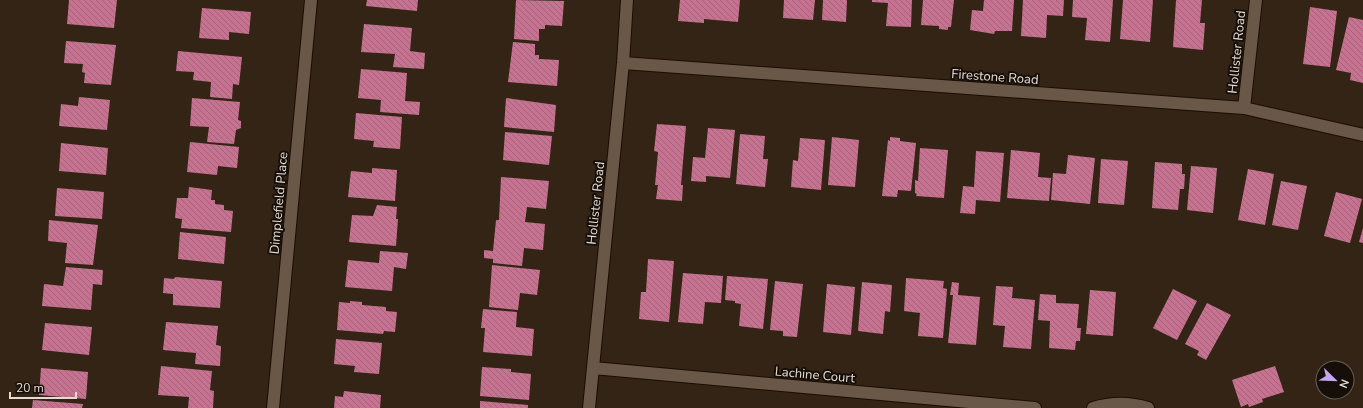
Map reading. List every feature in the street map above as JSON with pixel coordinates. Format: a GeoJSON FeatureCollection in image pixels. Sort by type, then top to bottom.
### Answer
{"type":"FeatureCollection","features":[{"type":"Feature","properties":{"kind":"street","name":"Dimplefield Place"},"geometry":{"type":"LineString","coordinates":[[273,408],[311,0]]}},
{"type":"Feature","properties":{"kind":"street","name":"Hollister Road"},"geometry":{"type":"LineString","coordinates":[[589,408],[623,63],[627,0]]}},
{"type":"Feature","properties":{"kind":"street","name":"Hollister Road"},"geometry":{"type":"LineString","coordinates":[[1244,108],[1256,0]]}},
{"type":"Feature","properties":{"kind":"street","name":"Firestone Road"},"geometry":{"type":"LineString","coordinates":[[623,63],[1244,108],[1363,135]]}},
{"type":"Feature","properties":{"kind":"street","name":"Lachine Court"},"geometry":{"type":"LineString","coordinates":[[593,368],[1035,408]]}},
{"type":"Feature","properties":{"kind":"street"},"geometry":{"type":"LineString","coordinates":[[1093,408],[1109,403],[1136,404],[1148,408]]}},
{"type":"Feature","properties":{"kind":"building"},"geometry":{"type":"Polygon","coordinates":[[[69,0],[117,0],[114,28],[67,24],[69,0]]]}},
{"type":"Feature","properties":{"kind":"building"},"geometry":{"type":"Polygon","coordinates":[[[367,0],[418,0],[417,11],[366,6],[367,0]]]}},
{"type":"Feature","properties":{"kind":"building"},"geometry":{"type":"Polygon","coordinates":[[[516,0],[564,1],[562,26],[545,25],[545,29],[539,29],[539,41],[514,39],[516,0]]]}},
{"type":"Feature","properties":{"kind":"building"},"geometry":{"type":"Polygon","coordinates":[[[680,0],[740,0],[738,22],[704,19],[704,23],[678,21],[680,0]]]}},
{"type":"Feature","properties":{"kind":"building"},"geometry":{"type":"Polygon","coordinates":[[[784,0],[815,0],[813,20],[783,18],[784,0]]]}},
{"type":"Feature","properties":{"kind":"building"},"geometry":{"type":"Polygon","coordinates":[[[823,0],[847,0],[846,22],[822,20],[823,0]]]}},
{"type":"Feature","properties":{"kind":"building"},"geometry":{"type":"Polygon","coordinates":[[[872,0],[912,0],[911,27],[886,26],[888,3],[872,2],[872,0]]]}},
{"type":"Feature","properties":{"kind":"building"},"geometry":{"type":"Polygon","coordinates":[[[923,0],[954,0],[951,27],[948,27],[948,30],[939,29],[939,26],[921,25],[923,0]]]}},
{"type":"Feature","properties":{"kind":"building"},"geometry":{"type":"Polygon","coordinates":[[[984,0],[1014,0],[1012,31],[995,31],[994,34],[970,30],[972,10],[983,11],[984,0]]]}},
{"type":"Feature","properties":{"kind":"building"},"geometry":{"type":"Polygon","coordinates":[[[1023,0],[1064,0],[1063,16],[1047,15],[1046,38],[1021,36],[1023,0]]]}},
{"type":"Feature","properties":{"kind":"building"},"geometry":{"type":"Polygon","coordinates":[[[1073,0],[1113,0],[1110,42],[1085,40],[1087,18],[1072,17],[1073,0]]]}},
{"type":"Feature","properties":{"kind":"building"},"geometry":{"type":"Polygon","coordinates":[[[1123,0],[1153,0],[1150,42],[1120,39],[1123,0]]]}},
{"type":"Feature","properties":{"kind":"building"},"geometry":{"type":"Polygon","coordinates":[[[1176,0],[1202,0],[1200,23],[1205,23],[1203,50],[1173,47],[1176,0]]]}},
{"type":"Feature","properties":{"kind":"building"},"geometry":{"type":"Polygon","coordinates":[[[1310,7],[1337,11],[1330,67],[1303,64],[1310,7]]]}},
{"type":"Feature","properties":{"kind":"building"},"geometry":{"type":"Polygon","coordinates":[[[202,8],[251,12],[249,34],[229,32],[229,40],[199,38],[202,8]]]}},
{"type":"Feature","properties":{"kind":"building"},"geometry":{"type":"Polygon","coordinates":[[[1349,17],[1363,20],[1363,83],[1350,80],[1351,73],[1336,70],[1349,17]]]}},
{"type":"Feature","properties":{"kind":"building"},"geometry":{"type":"Polygon","coordinates":[[[364,24],[412,28],[410,51],[425,53],[424,69],[393,67],[395,54],[361,52],[364,24]]]}},
{"type":"Feature","properties":{"kind":"building"},"geometry":{"type":"Polygon","coordinates":[[[66,41],[116,45],[111,85],[84,83],[85,73],[82,72],[83,64],[64,63],[66,41]]]}},
{"type":"Feature","properties":{"kind":"building"},"geometry":{"type":"Polygon","coordinates":[[[513,42],[535,44],[535,55],[539,55],[539,59],[559,60],[557,86],[508,82],[513,42]]]}},
{"type":"Feature","properties":{"kind":"building"},"geometry":{"type":"Polygon","coordinates":[[[178,51],[242,57],[239,85],[233,84],[232,99],[210,97],[211,82],[193,80],[194,72],[176,71],[178,51]]]}},
{"type":"Feature","properties":{"kind":"building"},"geometry":{"type":"Polygon","coordinates":[[[361,69],[407,73],[405,101],[420,102],[419,115],[380,112],[381,100],[358,98],[361,69]]]}},
{"type":"Feature","properties":{"kind":"building"},"geometry":{"type":"Polygon","coordinates":[[[79,97],[110,100],[107,130],[59,126],[61,104],[78,106],[79,97]]]}},
{"type":"Feature","properties":{"kind":"building"},"geometry":{"type":"Polygon","coordinates":[[[192,98],[240,102],[238,120],[241,121],[241,128],[236,130],[234,144],[207,142],[209,127],[190,126],[192,98]]]}},
{"type":"Feature","properties":{"kind":"building"},"geometry":{"type":"Polygon","coordinates":[[[506,98],[556,105],[554,132],[504,127],[506,98]]]}},
{"type":"Feature","properties":{"kind":"building"},"geometry":{"type":"Polygon","coordinates":[[[356,113],[402,117],[400,149],[373,147],[374,141],[354,139],[356,113]]]}},
{"type":"Feature","properties":{"kind":"building"},"geometry":{"type":"Polygon","coordinates":[[[657,124],[686,126],[681,185],[683,185],[682,201],[656,199],[658,185],[655,185],[658,152],[654,151],[657,124]]]}},
{"type":"Feature","properties":{"kind":"building"},"geometry":{"type":"Polygon","coordinates":[[[708,128],[735,130],[730,178],[706,176],[706,182],[691,181],[693,157],[705,158],[708,128]]]}},
{"type":"Feature","properties":{"kind":"building"},"geometry":{"type":"Polygon","coordinates":[[[505,132],[552,136],[549,165],[503,160],[505,132]]]}},
{"type":"Feature","properties":{"kind":"building"},"geometry":{"type":"Polygon","coordinates":[[[740,134],[765,136],[763,159],[768,159],[765,187],[736,184],[740,134]]]}},
{"type":"Feature","properties":{"kind":"building"},"geometry":{"type":"Polygon","coordinates":[[[832,137],[859,140],[855,187],[828,185],[832,137]]]}},
{"type":"Feature","properties":{"kind":"building"},"geometry":{"type":"Polygon","coordinates":[[[890,137],[900,138],[900,141],[916,143],[911,191],[898,190],[897,197],[882,196],[888,140],[890,141],[890,137]]]}},
{"type":"Feature","properties":{"kind":"building"},"geometry":{"type":"Polygon","coordinates":[[[800,138],[825,140],[821,190],[791,187],[793,160],[798,161],[800,138]]]}},
{"type":"Feature","properties":{"kind":"building"},"geometry":{"type":"Polygon","coordinates":[[[190,142],[239,147],[237,168],[218,166],[217,175],[187,172],[190,142]]]}},
{"type":"Feature","properties":{"kind":"building"},"geometry":{"type":"Polygon","coordinates":[[[61,143],[108,148],[106,175],[59,171],[61,143]]]}},
{"type":"Feature","properties":{"kind":"building"},"geometry":{"type":"Polygon","coordinates":[[[920,148],[948,150],[944,198],[916,196],[915,180],[918,181],[920,148]]]}},
{"type":"Feature","properties":{"kind":"building"},"geometry":{"type":"Polygon","coordinates":[[[1011,150],[1040,153],[1038,177],[1051,178],[1049,201],[1007,198],[1011,150]]]}},
{"type":"Feature","properties":{"kind":"building"},"geometry":{"type":"Polygon","coordinates":[[[976,151],[1004,153],[1000,202],[976,200],[975,214],[960,213],[963,186],[974,187],[976,151]]]}},
{"type":"Feature","properties":{"kind":"building"},"geometry":{"type":"Polygon","coordinates":[[[1068,155],[1095,158],[1090,204],[1051,200],[1053,173],[1066,174],[1068,155]]]}},
{"type":"Feature","properties":{"kind":"building"},"geometry":{"type":"Polygon","coordinates":[[[1101,159],[1128,161],[1124,205],[1098,203],[1101,159]]]}},
{"type":"Feature","properties":{"kind":"building"},"geometry":{"type":"Polygon","coordinates":[[[1155,162],[1182,164],[1182,174],[1185,174],[1184,189],[1180,189],[1178,210],[1152,208],[1155,162]]]}},
{"type":"Feature","properties":{"kind":"building"},"geometry":{"type":"Polygon","coordinates":[[[1191,166],[1217,168],[1213,213],[1187,210],[1191,166]]]}},
{"type":"Feature","properties":{"kind":"building"},"geometry":{"type":"Polygon","coordinates":[[[372,168],[397,170],[395,201],[348,197],[351,171],[372,173],[372,168]]]}},
{"type":"Feature","properties":{"kind":"building"},"geometry":{"type":"Polygon","coordinates":[[[1248,169],[1274,174],[1265,225],[1238,220],[1248,169]]]}},
{"type":"Feature","properties":{"kind":"building"},"geometry":{"type":"Polygon","coordinates":[[[501,177],[549,181],[546,209],[527,207],[525,222],[545,224],[543,250],[524,248],[522,266],[493,263],[493,259],[484,258],[484,250],[493,251],[496,220],[499,220],[501,177]]]}},
{"type":"Feature","properties":{"kind":"building"},"geometry":{"type":"Polygon","coordinates":[[[1281,181],[1307,186],[1298,230],[1272,225],[1281,181]]]}},
{"type":"Feature","properties":{"kind":"building"},"geometry":{"type":"Polygon","coordinates":[[[189,187],[212,190],[211,200],[215,200],[215,204],[224,205],[224,210],[233,211],[231,232],[181,228],[182,219],[175,218],[177,198],[188,198],[189,187]]]}},
{"type":"Feature","properties":{"kind":"building"},"geometry":{"type":"Polygon","coordinates":[[[57,188],[104,192],[102,219],[55,216],[57,188]]]}},
{"type":"Feature","properties":{"kind":"building"},"geometry":{"type":"Polygon","coordinates":[[[1336,192],[1362,199],[1350,243],[1324,236],[1336,192]]]}},
{"type":"Feature","properties":{"kind":"building"},"geometry":{"type":"Polygon","coordinates":[[[377,205],[397,207],[396,219],[398,219],[396,246],[349,242],[352,215],[373,216],[377,205]]]}},
{"type":"Feature","properties":{"kind":"building"},"geometry":{"type":"Polygon","coordinates":[[[49,220],[98,225],[93,265],[65,263],[67,243],[48,241],[49,220]]]}},
{"type":"Feature","properties":{"kind":"building"},"geometry":{"type":"Polygon","coordinates":[[[1363,228],[1363,243],[1359,242],[1363,228]]]}},
{"type":"Feature","properties":{"kind":"building"},"geometry":{"type":"Polygon","coordinates":[[[180,232],[226,237],[224,264],[178,259],[180,232]]]}},
{"type":"Feature","properties":{"kind":"building"},"geometry":{"type":"Polygon","coordinates":[[[380,251],[408,253],[406,269],[394,267],[392,291],[345,287],[348,260],[379,263],[380,251]]]}},
{"type":"Feature","properties":{"kind":"building"},"geometry":{"type":"Polygon","coordinates":[[[648,259],[674,261],[669,322],[639,319],[641,292],[646,292],[648,259]]]}},
{"type":"Feature","properties":{"kind":"building"},"geometry":{"type":"Polygon","coordinates":[[[492,265],[540,270],[537,295],[520,293],[518,310],[489,307],[492,265]]]}},
{"type":"Feature","properties":{"kind":"building"},"geometry":{"type":"Polygon","coordinates":[[[66,267],[103,270],[102,285],[93,284],[91,310],[42,306],[44,284],[63,286],[66,267]]]}},
{"type":"Feature","properties":{"kind":"building"},"geometry":{"type":"Polygon","coordinates":[[[683,273],[723,276],[721,303],[705,302],[703,324],[678,322],[683,273]]]}},
{"type":"Feature","properties":{"kind":"building"},"geometry":{"type":"Polygon","coordinates":[[[727,276],[768,279],[763,329],[739,326],[741,304],[735,303],[735,301],[725,300],[727,276]]]}},
{"type":"Feature","properties":{"kind":"building"},"geometry":{"type":"Polygon","coordinates":[[[175,277],[222,281],[220,308],[173,305],[173,294],[163,293],[164,278],[174,279],[175,277]]]}},
{"type":"Feature","properties":{"kind":"building"},"geometry":{"type":"Polygon","coordinates":[[[906,278],[944,281],[943,288],[947,289],[943,338],[918,336],[920,313],[904,311],[906,278]]]}},
{"type":"Feature","properties":{"kind":"building"},"geometry":{"type":"Polygon","coordinates":[[[775,281],[803,284],[797,337],[783,336],[783,331],[770,330],[775,281]]]}},
{"type":"Feature","properties":{"kind":"building"},"geometry":{"type":"Polygon","coordinates":[[[862,282],[892,285],[890,312],[885,311],[883,334],[858,331],[862,282]]]}},
{"type":"Feature","properties":{"kind":"building"},"geometry":{"type":"Polygon","coordinates":[[[952,282],[959,283],[958,295],[980,297],[976,345],[948,343],[953,295],[950,295],[952,282]]]}},
{"type":"Feature","properties":{"kind":"building"},"geometry":{"type":"Polygon","coordinates":[[[827,284],[855,287],[851,335],[823,332],[827,284]]]}},
{"type":"Feature","properties":{"kind":"building"},"geometry":{"type":"Polygon","coordinates":[[[996,286],[1013,287],[1012,298],[1035,300],[1031,349],[1003,347],[1005,326],[993,325],[996,286]]]}},
{"type":"Feature","properties":{"kind":"building"},"geometry":{"type":"Polygon","coordinates":[[[1173,289],[1197,301],[1177,340],[1153,328],[1173,289]]]}},
{"type":"Feature","properties":{"kind":"building"},"geometry":{"type":"Polygon","coordinates":[[[1090,290],[1116,292],[1113,336],[1086,334],[1090,290]]]}},
{"type":"Feature","properties":{"kind":"building"},"geometry":{"type":"Polygon","coordinates":[[[1040,294],[1056,295],[1056,303],[1079,304],[1077,328],[1081,328],[1080,341],[1076,341],[1075,350],[1049,348],[1050,321],[1038,320],[1040,294]]]}},
{"type":"Feature","properties":{"kind":"building"},"geometry":{"type":"Polygon","coordinates":[[[350,301],[362,302],[362,305],[386,307],[386,311],[397,312],[395,332],[384,331],[383,334],[337,330],[339,302],[350,303],[350,301]]]}},
{"type":"Feature","properties":{"kind":"building"},"geometry":{"type":"Polygon","coordinates":[[[1207,303],[1231,315],[1206,360],[1197,355],[1199,351],[1185,344],[1207,303]]]}},
{"type":"Feature","properties":{"kind":"building"},"geometry":{"type":"Polygon","coordinates":[[[483,309],[517,312],[516,327],[534,329],[532,356],[483,352],[485,328],[481,328],[483,309]]]}},
{"type":"Feature","properties":{"kind":"building"},"geometry":{"type":"Polygon","coordinates":[[[166,322],[218,326],[216,345],[221,346],[220,366],[195,364],[196,353],[163,350],[166,322]]]}},
{"type":"Feature","properties":{"kind":"building"},"geometry":{"type":"Polygon","coordinates":[[[45,323],[92,327],[89,355],[42,350],[45,323]]]}},
{"type":"Feature","properties":{"kind":"building"},"geometry":{"type":"Polygon","coordinates":[[[336,339],[382,343],[379,374],[354,372],[355,366],[334,364],[336,339]]]}},
{"type":"Feature","properties":{"kind":"building"},"geometry":{"type":"Polygon","coordinates":[[[161,366],[212,371],[210,390],[214,391],[213,408],[188,408],[189,397],[158,395],[161,366]]]}},
{"type":"Feature","properties":{"kind":"building"},"geometry":{"type":"Polygon","coordinates":[[[1275,366],[1284,392],[1262,399],[1263,402],[1249,407],[1248,404],[1241,407],[1232,380],[1275,366]]]}},
{"type":"Feature","properties":{"kind":"building"},"geometry":{"type":"Polygon","coordinates":[[[482,367],[511,369],[511,372],[531,374],[529,400],[480,396],[482,367]]]}},
{"type":"Feature","properties":{"kind":"building"},"geometry":{"type":"Polygon","coordinates":[[[41,368],[88,372],[86,399],[39,395],[41,368]]]}},
{"type":"Feature","properties":{"kind":"building"},"geometry":{"type":"Polygon","coordinates":[[[344,391],[381,395],[380,408],[334,408],[335,396],[343,397],[344,391]]]}},
{"type":"Feature","properties":{"kind":"building"},"geometry":{"type":"Polygon","coordinates":[[[33,400],[83,404],[82,408],[32,408],[33,400]]]}},
{"type":"Feature","properties":{"kind":"building"},"geometry":{"type":"Polygon","coordinates":[[[480,401],[528,405],[528,408],[480,408],[480,401]]]}}]}
